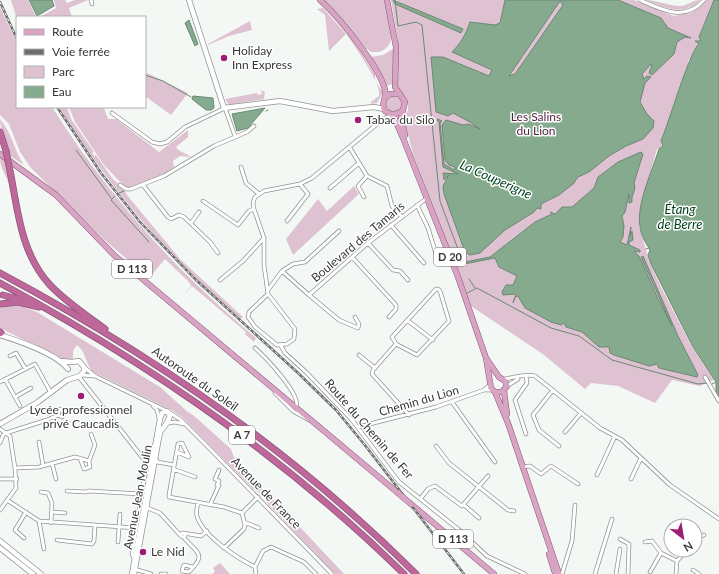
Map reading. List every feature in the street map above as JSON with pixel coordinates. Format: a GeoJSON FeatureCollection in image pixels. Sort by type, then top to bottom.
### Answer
{"type":"FeatureCollection","features":[{"type":"Feature","properties":{"kind":"highway"},"geometry":{"type":"LineString","coordinates":[[0,132],[6,151],[26,244],[43,276],[66,300],[131,348]]}},
{"type":"Feature","properties":{"kind":"highway","name":"Autoroute du Soleil"},"geometry":{"type":"LineString","coordinates":[[0,273],[131,348],[220,408],[301,470],[357,518],[416,574]]}},
{"type":"Feature","properties":{"kind":"highway","name":"Autoroute du Soleil"},"geometry":{"type":"LineString","coordinates":[[0,283],[63,317],[145,367],[237,431],[304,484],[404,574]]}},
{"type":"Feature","properties":{"kind":"highway"},"geometry":{"type":"LineString","coordinates":[[3,295],[23,300],[63,317]]}},
{"type":"Feature","properties":{"kind":"highway"},"geometry":{"type":"LineString","coordinates":[[0,304],[18,302],[39,307]]}},
{"type":"Feature","properties":{"kind":"main road"},"geometry":{"type":"LineString","coordinates":[[315,0],[342,24]]}},
{"type":"Feature","properties":{"kind":"main road"},"geometry":{"type":"LineString","coordinates":[[320,0],[342,24],[373,66],[385,89],[384,110],[392,115],[402,111],[405,102],[395,85],[396,47],[388,0]]}},
{"type":"Feature","properties":{"kind":"main road"},"geometry":{"type":"LineString","coordinates":[[384,99],[390,94],[399,94]]}},
{"type":"Feature","properties":{"kind":"main road","name":"D 20"},"geometry":{"type":"LineString","coordinates":[[402,111],[402,122],[411,157]]}},
{"type":"Feature","properties":{"kind":"main road","name":"D 20"},"geometry":{"type":"LineString","coordinates":[[392,115],[427,198],[486,358],[491,383]]}},
{"type":"Feature","properties":{"kind":"main road","name":"D 113"},"geometry":{"type":"LineString","coordinates":[[0,154],[56,195],[115,256],[494,574]]}},
{"type":"Feature","properties":{"kind":"main road","name":"D 20"},"geometry":{"type":"LineString","coordinates":[[486,358],[501,378]]}},
{"type":"Feature","properties":{"kind":"main road"},"geometry":{"type":"LineString","coordinates":[[508,423],[505,388],[501,378],[491,383],[508,423],[555,564],[560,574]]}},
{"type":"Feature","properties":{"kind":"main road"},"geometry":{"type":"LineString","coordinates":[[494,391],[500,393],[505,388]]}},
{"type":"Feature","properties":{"kind":"main road"},"geometry":{"type":"LineString","coordinates":[[543,529],[556,574]]}},
{"type":"Feature","properties":{"kind":"street"},"geometry":{"type":"LineString","coordinates":[[91,0],[92,4]]}},
{"type":"Feature","properties":{"kind":"street"},"geometry":{"type":"LineString","coordinates":[[189,0],[222,105],[225,108],[235,136]]}},
{"type":"Feature","properties":{"kind":"street"},"geometry":{"type":"LineString","coordinates":[[640,0],[668,12],[676,13],[692,10],[704,0]]}},
{"type":"Feature","properties":{"kind":"street"},"geometry":{"type":"LineString","coordinates":[[374,107],[384,99]]}},
{"type":"Feature","properties":{"kind":"street"},"geometry":{"type":"LineString","coordinates":[[112,113],[152,142],[160,144],[167,142],[185,127],[225,108],[280,101],[333,111],[374,107],[384,110],[383,119]]}},
{"type":"Feature","properties":{"kind":"street"},"geometry":{"type":"LineString","coordinates":[[281,346],[292,341],[295,336],[295,329],[268,292],[264,265],[264,238],[254,209],[254,200],[264,191],[300,184],[312,178],[350,148],[383,119],[392,115]]}},
{"type":"Feature","properties":{"kind":"street"},"geometry":{"type":"LineString","coordinates":[[120,185],[126,189],[131,189],[164,176],[189,160],[235,136],[247,132],[254,126]]}},
{"type":"Feature","properties":{"kind":"street"},"geometry":{"type":"LineString","coordinates":[[350,148],[367,176],[386,184],[392,206],[402,216]]}},
{"type":"Feature","properties":{"kind":"street"},"geometry":{"type":"LineString","coordinates":[[330,188],[359,163]]}},
{"type":"Feature","properties":{"kind":"street"},"geometry":{"type":"LineString","coordinates":[[241,167],[247,185],[259,194]]}},
{"type":"Feature","properties":{"kind":"street"},"geometry":{"type":"LineString","coordinates":[[364,197],[358,187],[367,176]]}},
{"type":"Feature","properties":{"kind":"street"},"geometry":{"type":"LineString","coordinates":[[287,221],[308,194],[300,184]]}},
{"type":"Feature","properties":{"kind":"street"},"geometry":{"type":"LineString","coordinates":[[143,185],[168,218],[171,219],[181,215],[191,222],[218,253]]}},
{"type":"Feature","properties":{"kind":"street","name":"Boulevard des Tamaris"},"geometry":{"type":"LineString","coordinates":[[282,271],[309,295],[368,243],[427,198]]}},
{"type":"Feature","properties":{"kind":"street"},"geometry":{"type":"LineString","coordinates":[[203,202],[238,225],[249,211],[254,209]]}},
{"type":"Feature","properties":{"kind":"street"},"geometry":{"type":"LineString","coordinates":[[417,205],[428,228],[437,257]]}},
{"type":"Feature","properties":{"kind":"street"},"geometry":{"type":"LineString","coordinates":[[191,222],[198,212]]}},
{"type":"Feature","properties":{"kind":"street"},"geometry":{"type":"LineString","coordinates":[[391,225],[424,263]]}},
{"type":"Feature","properties":{"kind":"street"},"geometry":{"type":"LineString","coordinates":[[268,292],[282,271],[293,264],[305,262],[339,231]]}},
{"type":"Feature","properties":{"kind":"street"},"geometry":{"type":"LineString","coordinates":[[220,280],[243,261],[264,238]]}},
{"type":"Feature","properties":{"kind":"street"},"geometry":{"type":"LineString","coordinates":[[368,243],[393,270],[400,271],[408,280]]}},
{"type":"Feature","properties":{"kind":"street"},"geometry":{"type":"LineString","coordinates":[[352,257],[396,305],[396,309],[389,317]]}},
{"type":"Feature","properties":{"kind":"street"},"geometry":{"type":"LineString","coordinates":[[438,289],[450,320],[419,355],[396,344],[393,340],[393,336],[407,320],[438,289]]}},
{"type":"Feature","properties":{"kind":"street","name":"Route du Chemin de Fer"},"geometry":{"type":"LineString","coordinates":[[268,292],[248,315],[252,324],[277,345],[281,346],[284,353],[333,399],[358,428],[399,482],[421,498],[493,560],[525,574]]}},
{"type":"Feature","properties":{"kind":"street"},"geometry":{"type":"LineString","coordinates":[[309,295],[339,320],[358,328],[359,324],[355,317]]}},
{"type":"Feature","properties":{"kind":"street"},"geometry":{"type":"LineString","coordinates":[[407,320],[433,340]]}},
{"type":"Feature","properties":{"kind":"street"},"geometry":{"type":"LineString","coordinates":[[0,333],[60,361],[69,370],[79,376],[142,457],[151,462]]}},
{"type":"Feature","properties":{"kind":"street"},"geometry":{"type":"LineString","coordinates":[[396,344],[375,368],[372,375],[409,415]]}},
{"type":"Feature","properties":{"kind":"street"},"geometry":{"type":"LineString","coordinates":[[255,348],[280,374],[297,401],[296,407]]}},
{"type":"Feature","properties":{"kind":"street"},"geometry":{"type":"LineString","coordinates":[[10,356],[16,353],[25,368]]}},
{"type":"Feature","properties":{"kind":"street"},"geometry":{"type":"LineString","coordinates":[[359,355],[375,368]]}},
{"type":"Feature","properties":{"kind":"street"},"geometry":{"type":"LineString","coordinates":[[60,361],[79,361],[95,376]]}},
{"type":"Feature","properties":{"kind":"street"},"geometry":{"type":"LineString","coordinates":[[67,380],[72,362]]}},
{"type":"Feature","properties":{"kind":"street"},"geometry":{"type":"LineString","coordinates":[[0,382],[34,364],[37,365],[51,392]]}},
{"type":"Feature","properties":{"kind":"street"},"geometry":{"type":"LineString","coordinates":[[79,376],[84,367]]}},
{"type":"Feature","properties":{"kind":"street"},"geometry":{"type":"LineString","coordinates":[[0,422],[51,392],[67,380],[79,376],[95,376]]}},
{"type":"Feature","properties":{"kind":"street","name":"Avenue de France"},"geometry":{"type":"LineString","coordinates":[[95,376],[168,411],[186,425],[332,574]]}},
{"type":"Feature","properties":{"kind":"street"},"geometry":{"type":"LineString","coordinates":[[526,376],[527,383],[515,400],[526,434]]}},
{"type":"Feature","properties":{"kind":"street"},"geometry":{"type":"LineString","coordinates":[[505,388],[520,378],[535,376],[600,428],[622,440],[670,484],[719,519]]}},
{"type":"Feature","properties":{"kind":"street"},"geometry":{"type":"LineString","coordinates":[[705,377],[719,401]]}},
{"type":"Feature","properties":{"kind":"street"},"geometry":{"type":"LineString","coordinates":[[501,378],[520,378]]}},
{"type":"Feature","properties":{"kind":"street"},"geometry":{"type":"LineString","coordinates":[[5,380],[20,406]]}},
{"type":"Feature","properties":{"kind":"street"},"geometry":{"type":"LineString","coordinates":[[266,382],[293,410],[306,419],[312,421]]}},
{"type":"Feature","properties":{"kind":"street","name":"Chemin du Lion"},"geometry":{"type":"LineString","coordinates":[[358,428],[452,402],[484,390],[491,383]]}},
{"type":"Feature","properties":{"kind":"street"},"geometry":{"type":"LineString","coordinates":[[15,397],[31,388]]}},
{"type":"Feature","properties":{"kind":"street","name":"Chemin du Lion"},"geometry":{"type":"LineString","coordinates":[[484,390],[494,391]]}},
{"type":"Feature","properties":{"kind":"street"},"geometry":{"type":"LineString","coordinates":[[552,390],[533,414],[538,430],[559,446]]}},
{"type":"Feature","properties":{"kind":"street"},"geometry":{"type":"LineString","coordinates":[[452,402],[495,462]]}},
{"type":"Feature","properties":{"kind":"street"},"geometry":{"type":"LineString","coordinates":[[151,403],[157,410],[160,420],[166,424],[175,422],[186,425]]}},
{"type":"Feature","properties":{"kind":"street"},"geometry":{"type":"LineString","coordinates":[[160,420],[162,413],[168,411]]}},
{"type":"Feature","properties":{"kind":"street","name":"Avenue Jean Moulin"},"geometry":{"type":"LineString","coordinates":[[133,571],[134,558],[160,432],[170,416],[168,411]]}},
{"type":"Feature","properties":{"kind":"street"},"geometry":{"type":"LineString","coordinates":[[565,432],[581,413]]}},
{"type":"Feature","properties":{"kind":"street"},"geometry":{"type":"LineString","coordinates":[[0,443],[3,435],[6,433],[58,415]]}},
{"type":"Feature","properties":{"kind":"street","name":"Avenue Jean Moulin"},"geometry":{"type":"LineString","coordinates":[[133,571],[145,506],[151,462],[160,420]]}},
{"type":"Feature","properties":{"kind":"street"},"geometry":{"type":"LineString","coordinates":[[0,429],[10,436],[12,441],[17,479],[17,485],[0,510]]}},
{"type":"Feature","properties":{"kind":"street"},"geometry":{"type":"LineString","coordinates":[[80,458],[84,469],[90,467],[89,461],[95,445],[91,434]]}},
{"type":"Feature","properties":{"kind":"street"},"geometry":{"type":"LineString","coordinates":[[597,475],[614,436]]}},
{"type":"Feature","properties":{"kind":"street"},"geometry":{"type":"LineString","coordinates":[[39,442],[43,465]]}},
{"type":"Feature","properties":{"kind":"street"},"geometry":{"type":"LineString","coordinates":[[177,452],[189,457],[182,442],[178,444],[169,497],[224,507],[242,513]]}},
{"type":"Feature","properties":{"kind":"street"},"geometry":{"type":"LineString","coordinates":[[436,446],[449,463],[475,484],[480,486],[508,510],[514,511]]}},
{"type":"Feature","properties":{"kind":"street"},"geometry":{"type":"LineString","coordinates":[[156,454],[157,462],[195,476]]}},
{"type":"Feature","properties":{"kind":"street"},"geometry":{"type":"LineString","coordinates":[[15,468],[43,465],[75,457],[89,461]]}},
{"type":"Feature","properties":{"kind":"street"},"geometry":{"type":"LineString","coordinates":[[631,479],[641,458]]}},
{"type":"Feature","properties":{"kind":"street","name":"Avenue Jean Moulin"},"geometry":{"type":"LineString","coordinates":[[134,558],[132,554],[141,494],[146,467],[151,462]]}},
{"type":"Feature","properties":{"kind":"street"},"geometry":{"type":"LineString","coordinates":[[52,463],[56,479]]}},
{"type":"Feature","properties":{"kind":"street"},"geometry":{"type":"LineString","coordinates":[[522,467],[530,466],[541,474],[551,466],[578,484]]}},
{"type":"Feature","properties":{"kind":"street"},"geometry":{"type":"LineString","coordinates":[[210,505],[219,485],[217,485],[219,481],[215,479],[219,470]]}},
{"type":"Feature","properties":{"kind":"street"},"geometry":{"type":"LineString","coordinates":[[464,505],[488,476]]}},
{"type":"Feature","properties":{"kind":"street"},"geometry":{"type":"LineString","coordinates":[[0,479],[17,479]]}},
{"type":"Feature","properties":{"kind":"street"},"geometry":{"type":"LineString","coordinates":[[421,498],[428,490],[435,486],[458,505],[464,505],[479,518]]}},
{"type":"Feature","properties":{"kind":"street"},"geometry":{"type":"LineString","coordinates":[[67,492],[86,492],[89,490],[141,494]]}},
{"type":"Feature","properties":{"kind":"street"},"geometry":{"type":"LineString","coordinates":[[41,492],[48,493],[52,504],[51,523]]}},
{"type":"Feature","properties":{"kind":"street"},"geometry":{"type":"LineString","coordinates":[[242,513],[258,498]]}},
{"type":"Feature","properties":{"kind":"street"},"geometry":{"type":"LineString","coordinates":[[7,500],[39,521],[136,528]]}},
{"type":"Feature","properties":{"kind":"street"},"geometry":{"type":"LineString","coordinates":[[198,503],[198,518],[208,532],[224,548],[254,567],[256,574]]}},
{"type":"Feature","properties":{"kind":"street"},"geometry":{"type":"LineString","coordinates":[[560,574],[564,567],[572,541],[575,505]]}},
{"type":"Feature","properties":{"kind":"street"},"geometry":{"type":"LineString","coordinates":[[145,506],[160,513],[176,530],[183,535],[199,554],[199,562],[193,567]]}},
{"type":"Feature","properties":{"kind":"street"},"geometry":{"type":"LineString","coordinates":[[24,538],[15,530],[26,512]]}},
{"type":"Feature","properties":{"kind":"street"},"geometry":{"type":"LineString","coordinates":[[52,512],[65,513]]}},
{"type":"Feature","properties":{"kind":"street"},"geometry":{"type":"LineString","coordinates":[[224,548],[244,529],[242,513]]}},
{"type":"Feature","properties":{"kind":"street"},"geometry":{"type":"LineString","coordinates":[[118,542],[120,514]]}},
{"type":"Feature","properties":{"kind":"street"},"geometry":{"type":"LineString","coordinates":[[595,574],[612,519]]}},
{"type":"Feature","properties":{"kind":"street"},"geometry":{"type":"LineString","coordinates":[[39,521],[44,549]]}},
{"type":"Feature","properties":{"kind":"street"},"geometry":{"type":"LineString","coordinates":[[244,522],[259,528]]}},
{"type":"Feature","properties":{"kind":"street"},"geometry":{"type":"LineString","coordinates":[[57,540],[92,544],[94,541],[95,525]]}},
{"type":"Feature","properties":{"kind":"street"},"geometry":{"type":"LineString","coordinates":[[183,535],[189,534],[202,536],[208,532]]}},
{"type":"Feature","properties":{"kind":"street"},"geometry":{"type":"LineString","coordinates":[[620,539],[629,544],[628,574]]}},
{"type":"Feature","properties":{"kind":"street"},"geometry":{"type":"LineString","coordinates":[[0,541],[41,574]]}},
{"type":"Feature","properties":{"kind":"street"},"geometry":{"type":"LineString","coordinates":[[645,542],[652,541],[660,554],[677,561]]}},
{"type":"Feature","properties":{"kind":"street"},"geometry":{"type":"LineString","coordinates":[[254,567],[262,552],[271,547],[304,562],[316,574]]}},
{"type":"Feature","properties":{"kind":"street"},"geometry":{"type":"LineString","coordinates":[[0,548],[28,572],[33,574]]}},
{"type":"Feature","properties":{"kind":"street"},"geometry":{"type":"LineString","coordinates":[[616,574],[620,549]]}},
{"type":"Feature","properties":{"kind":"street"},"geometry":{"type":"LineString","coordinates":[[650,572],[660,554]]}},
{"type":"Feature","properties":{"kind":"street"},"geometry":{"type":"LineString","coordinates":[[676,574],[677,561],[680,558]]}},
{"type":"Feature","properties":{"kind":"street"},"geometry":{"type":"LineString","coordinates":[[555,564],[564,567]]}},
{"type":"Feature","properties":{"kind":"street"},"geometry":{"type":"LineString","coordinates":[[324,574],[328,570]]}},
{"type":"Feature","properties":{"kind":"street"},"geometry":{"type":"LineString","coordinates":[[693,570],[699,574]]}},
{"type":"Feature","properties":{"kind":"street"},"geometry":{"type":"LineString","coordinates":[[133,571],[152,574]]}},
{"type":"Feature","properties":{"kind":"street"},"geometry":{"type":"LineString","coordinates":[[160,574],[166,574]]}},
{"type":"Feature","properties":{"kind":"green space"},"geometry":{"type":"Polygon","coordinates":[[[11,0],[28,0],[36,16],[16,16],[11,0]]]}},
{"type":"Feature","properties":{"kind":"green space"},"geometry":{"type":"Polygon","coordinates":[[[54,0],[65,0],[67,3],[75,0],[88,0],[69,8],[72,16],[42,16],[56,8],[54,0]]]}},
{"type":"Feature","properties":{"kind":"green space"},"geometry":{"type":"Polygon","coordinates":[[[323,0],[385,0],[391,30],[390,43],[386,48],[379,52],[371,52],[323,0]]]}},
{"type":"Feature","properties":{"kind":"green space","name":"Les Salins du Lion"},"geometry":{"type":"Polygon","coordinates":[[[391,0],[393,0],[393,2],[401,3],[396,0],[634,0],[674,16],[690,13],[700,7],[707,0],[714,0],[699,36],[701,41],[696,42],[699,44],[696,47],[691,59],[689,59],[689,66],[674,102],[661,144],[663,148],[657,149],[649,177],[639,226],[650,263],[660,285],[692,347],[714,380],[700,386],[672,380],[655,403],[618,386],[591,383],[585,389],[544,355],[471,306],[413,154],[404,119],[408,110],[408,101],[397,86],[398,40],[391,0]]]}},
{"type":"Feature","properties":{"kind":"green space"},"geometry":{"type":"Polygon","coordinates":[[[646,0],[680,6],[700,0],[694,5],[680,10],[660,6],[646,0]]]}},
{"type":"Feature","properties":{"kind":"green space"},"geometry":{"type":"Polygon","coordinates":[[[0,7],[16,41],[16,108],[53,108],[74,140],[120,202],[171,259],[198,286],[256,338],[254,342],[245,334],[246,332],[192,286],[183,295],[191,286],[189,282],[165,259],[149,278],[108,243],[31,168],[20,152],[9,124],[0,115],[0,7]]]}},
{"type":"Feature","properties":{"kind":"green space"},"geometry":{"type":"Polygon","coordinates":[[[323,8],[355,44],[375,74],[375,80],[367,65],[346,34],[329,51],[325,15],[317,9],[323,8]]]}},
{"type":"Feature","properties":{"kind":"green space"},"geometry":{"type":"Polygon","coordinates":[[[250,21],[252,30],[229,36],[208,45],[208,44],[250,21]]]}},
{"type":"Feature","properties":{"kind":"green space"},"geometry":{"type":"Polygon","coordinates":[[[393,49],[393,84],[386,86],[370,57],[383,55],[393,49]]]}},
{"type":"Feature","properties":{"kind":"green space"},"geometry":{"type":"Polygon","coordinates":[[[146,72],[188,93],[171,115],[146,97],[146,72]]]}},
{"type":"Feature","properties":{"kind":"green space"},"geometry":{"type":"Polygon","coordinates":[[[376,82],[383,92],[377,103],[371,104],[371,102],[379,96],[379,90],[376,82]]]}},
{"type":"Feature","properties":{"kind":"green space"},"geometry":{"type":"Polygon","coordinates":[[[261,90],[265,92],[264,99],[229,105],[225,99],[257,93],[258,95],[262,94],[261,90]]]}},
{"type":"Feature","properties":{"kind":"green space"},"geometry":{"type":"Polygon","coordinates":[[[391,96],[397,96],[402,101],[400,110],[397,112],[391,112],[386,107],[386,101],[391,96]]]}},
{"type":"Feature","properties":{"kind":"green space"},"geometry":{"type":"Polygon","coordinates":[[[60,108],[67,108],[71,119],[94,152],[92,153],[94,156],[96,155],[112,178],[124,189],[127,195],[180,259],[243,317],[241,319],[189,272],[141,220],[98,165],[60,108]]]}},
{"type":"Feature","properties":{"kind":"green space"},"geometry":{"type":"Polygon","coordinates":[[[69,108],[104,108],[108,119],[116,119],[159,152],[188,130],[188,137],[176,147],[179,151],[191,157],[180,156],[173,161],[174,167],[163,174],[145,183],[126,188],[104,165],[75,122],[69,108]]]}},
{"type":"Feature","properties":{"kind":"green space"},"geometry":{"type":"Polygon","coordinates":[[[0,119],[4,124],[24,165],[10,156],[2,133],[0,119]]]}},
{"type":"Feature","properties":{"kind":"green space"},"geometry":{"type":"Polygon","coordinates":[[[0,157],[7,162],[20,228],[47,284],[38,274],[25,252],[10,188],[1,166],[0,157]]]}},
{"type":"Feature","properties":{"kind":"green space"},"geometry":{"type":"Polygon","coordinates":[[[354,186],[359,194],[293,255],[286,239],[318,199],[327,211],[354,186]]]}},
{"type":"Feature","properties":{"kind":"green space"},"geometry":{"type":"Polygon","coordinates":[[[7,305],[19,305],[37,312],[160,387],[231,449],[237,465],[285,511],[344,574],[335,574],[269,505],[262,494],[253,489],[182,417],[173,411],[93,372],[82,351],[77,345],[73,351],[73,358],[70,360],[64,360],[0,328],[0,308],[7,305]]]}},
{"type":"Feature","properties":{"kind":"green space"},"geometry":{"type":"Polygon","coordinates":[[[220,563],[230,574],[213,574],[215,571],[213,568],[220,563]]]}},
{"type":"Feature","properties":{"kind":"water"},"geometry":{"type":"Polygon","coordinates":[[[29,0],[52,0],[54,6],[37,16],[29,0]]]}},
{"type":"Feature","properties":{"kind":"water"},"geometry":{"type":"Polygon","coordinates":[[[393,0],[463,29],[461,33],[395,4],[393,0]]]}},
{"type":"Feature","properties":{"kind":"water"},"geometry":{"type":"Polygon","coordinates":[[[505,0],[618,0],[661,18],[668,28],[691,38],[685,37],[677,42],[674,54],[652,75],[649,73],[651,64],[642,74],[644,79],[647,76],[651,77],[645,83],[640,102],[647,114],[654,121],[653,128],[643,139],[626,146],[609,156],[589,172],[578,177],[573,184],[559,195],[541,204],[541,209],[537,208],[534,212],[505,230],[480,253],[470,255],[465,252],[444,194],[443,186],[449,175],[444,180],[443,173],[458,174],[443,167],[439,122],[437,120],[442,121],[440,123],[444,164],[454,170],[455,167],[449,165],[445,160],[442,125],[446,120],[463,125],[468,124],[480,129],[453,113],[448,116],[436,112],[431,57],[443,57],[489,76],[492,70],[452,52],[463,38],[470,22],[495,25],[500,23],[505,0]],[[560,1],[509,76],[515,74],[563,5],[560,1]]]}},
{"type":"Feature","properties":{"kind":"water","name":"Étang de Berre"},"geometry":{"type":"Polygon","coordinates":[[[714,0],[719,0],[719,396],[716,392],[716,382],[693,347],[651,264],[648,255],[650,250],[641,233],[639,218],[645,188],[659,149],[663,146],[661,141],[690,59],[699,44],[695,41],[701,41],[699,37],[714,0]]]}},
{"type":"Feature","properties":{"kind":"water"},"geometry":{"type":"Polygon","coordinates":[[[189,20],[198,44],[195,46],[185,23],[189,20]]]}},
{"type":"Feature","properties":{"kind":"water"},"geometry":{"type":"Polygon","coordinates":[[[193,96],[213,98],[214,108],[211,110],[206,110],[192,99],[193,96]]]}},
{"type":"Feature","properties":{"kind":"water"},"geometry":{"type":"Polygon","coordinates":[[[265,108],[248,128],[237,131],[232,114],[265,108]]]}},
{"type":"Feature","properties":{"kind":"water"},"geometry":{"type":"Polygon","coordinates":[[[641,152],[643,154],[634,183],[635,188],[632,202],[629,203],[629,194],[625,212],[622,216],[624,226],[623,237],[620,242],[627,245],[631,227],[630,236],[632,231],[633,240],[629,242],[629,245],[640,250],[640,252],[634,251],[639,256],[672,326],[641,257],[643,256],[678,336],[698,375],[697,377],[659,368],[657,364],[649,366],[614,355],[610,353],[609,347],[599,347],[582,332],[566,327],[564,323],[561,325],[551,322],[525,308],[518,296],[515,297],[515,294],[503,295],[502,292],[506,285],[513,285],[517,276],[499,267],[495,258],[464,264],[461,260],[465,262],[490,257],[535,222],[552,214],[550,212],[555,214],[562,207],[572,207],[594,188],[598,177],[618,162],[641,152]]]}},
{"type":"Feature","properties":{"kind":"waterway","name":"La Couperigne"},"geometry":{"type":"LineString","coordinates":[[395,0],[398,26],[416,22],[422,25],[440,201],[462,260]]}},
{"type":"Feature","properties":{"kind":"waterway","name":"La Couperigne"},"geometry":{"type":"LineString","coordinates":[[146,75],[163,81],[191,97]]}},
{"type":"Feature","properties":{"kind":"waterway"},"geometry":{"type":"LineString","coordinates":[[76,150],[111,198]]}},
{"type":"Feature","properties":{"kind":"waterway"},"geometry":{"type":"LineString","coordinates":[[119,193],[124,191]]}},
{"type":"Feature","properties":{"kind":"waterway"},"geometry":{"type":"LineString","coordinates":[[115,196],[111,200],[149,242]]}},
{"type":"Feature","properties":{"kind":"waterway"},"geometry":{"type":"LineString","coordinates":[[469,279],[475,288]]}},
{"type":"Feature","properties":{"kind":"waterway"},"geometry":{"type":"LineString","coordinates":[[467,293],[477,288],[551,328],[579,336],[612,360],[698,384],[707,383]]}},
{"type":"Feature","properties":{"kind":"waterway"},"geometry":{"type":"LineString","coordinates":[[712,384],[716,382]]}},
{"type":"Feature","properties":{"kind":"railway"},"geometry":{"type":"LineString","coordinates":[[0,2],[16,37]]}},
{"type":"Feature","properties":{"kind":"railway"},"geometry":{"type":"LineString","coordinates":[[58,108],[101,173],[140,222],[195,279],[297,372],[336,410],[464,574]]}},
{"type":"Feature","properties":{"kind":"place","name":"Holiday Inn Express"},"geometry":{"type":"Point","coordinates":[224,58]}},
{"type":"Feature","properties":{"kind":"place","name":"Tabac du Silo"},"geometry":{"type":"Point","coordinates":[358,120]}},
{"type":"Feature","properties":{"kind":"place","name":"Lycée professionnel privé Caucadis"},"geometry":{"type":"Point","coordinates":[81,396]}},
{"type":"Feature","properties":{"kind":"place","name":"Le Nid"},"geometry":{"type":"Point","coordinates":[143,552]}}]}
